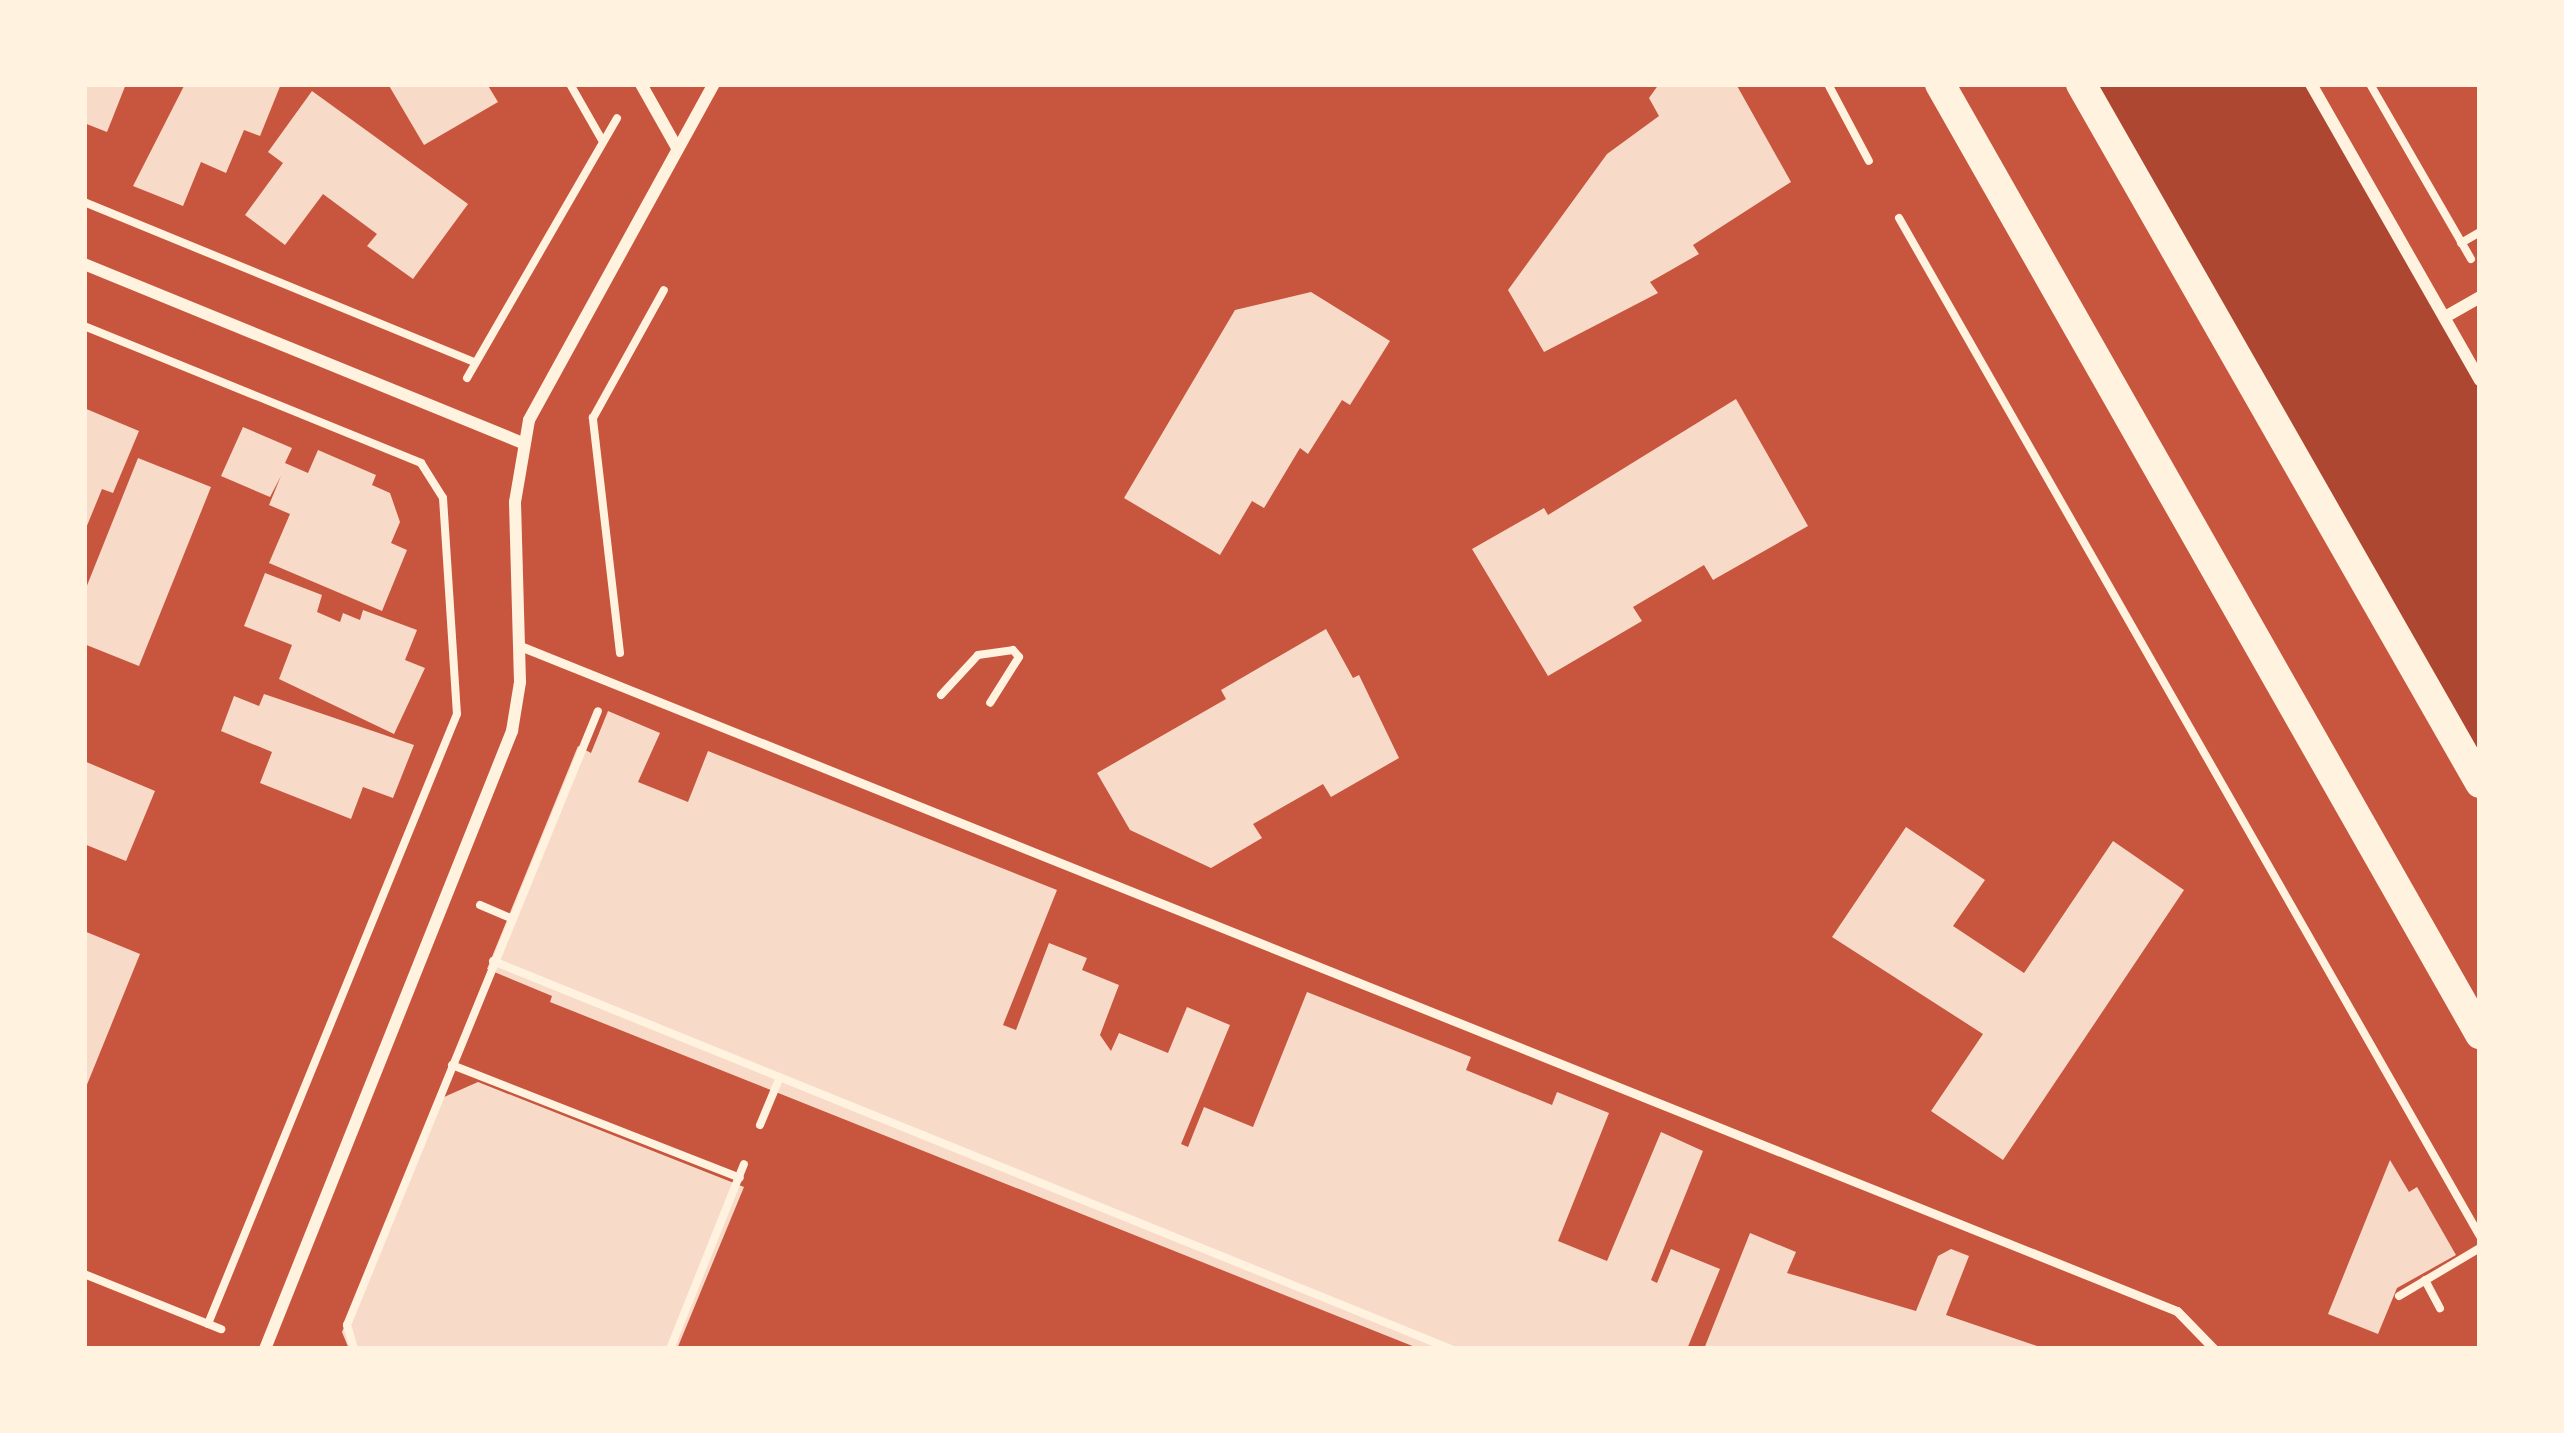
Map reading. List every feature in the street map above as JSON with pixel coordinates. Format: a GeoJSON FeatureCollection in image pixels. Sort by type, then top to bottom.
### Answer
{"type":"FeatureCollection","features":[{"type":"Feature","properties":{"kind":"main road"},"geometry":{"type":"LineString","coordinates":[[1940,84],[2480,1034]]}},
{"type":"Feature","properties":{"kind":"main road"},"geometry":{"type":"LineString","coordinates":[[2081,84],[2480,783]]}},
{"type":"Feature","properties":{"kind":"street"},"geometry":{"type":"LineString","coordinates":[[641,84],[677,148]]}},
{"type":"Feature","properties":{"kind":"street"},"geometry":{"type":"LineString","coordinates":[[265,1349],[494,788],[518,707],[522,443],[549,373],[714,84]]}},
{"type":"Feature","properties":{"kind":"street"},"geometry":{"type":"LineString","coordinates":[[2311,84],[2480,380]]}},
{"type":"Feature","properties":{"kind":"street"},"geometry":{"type":"LineString","coordinates":[[84,264],[522,443]]}},
{"type":"Feature","properties":{"kind":"street"},"geometry":{"type":"LineString","coordinates":[[2445,317],[2480,297]]}},
{"type":"Feature","properties":{"kind":"lane"},"geometry":{"type":"LineString","coordinates":[[520,646],[2176,1311],[2214,1349]]}},
{"type":"Feature","properties":{"kind":"path"},"geometry":{"type":"LineString","coordinates":[[570,84],[603,142]]}},
{"type":"Feature","properties":{"kind":"path"},"geometry":{"type":"LineString","coordinates":[[1828,84],[1869,161]]}},
{"type":"Feature","properties":{"kind":"path"},"geometry":{"type":"LineString","coordinates":[[2370,84],[2471,259]]}},
{"type":"Feature","properties":{"kind":"path"},"geometry":{"type":"LineString","coordinates":[[467,378],[617,118]]}},
{"type":"Feature","properties":{"kind":"path"},"geometry":{"type":"LineString","coordinates":[[84,202],[476,362]]}},
{"type":"Feature","properties":{"kind":"path"},"geometry":{"type":"LineString","coordinates":[[1900,218],[2480,1236]]}},
{"type":"Feature","properties":{"kind":"path"},"geometry":{"type":"LineString","coordinates":[[2461,243],[2480,232]]}},
{"type":"Feature","properties":{"kind":"path"},"geometry":{"type":"LineString","coordinates":[[354,1349],[347,1325],[620,658],[593,418],[664,290]]}},
{"type":"Feature","properties":{"kind":"path"},"geometry":{"type":"LineString","coordinates":[[84,326],[422,463],[443,498],[460,698],[208,1324]]}},
{"type":"Feature","properties":{"kind":"path"},"geometry":{"type":"LineString","coordinates":[[422,463],[428,450]]}},
{"type":"Feature","properties":{"kind":"path"},"geometry":{"type":"LineString","coordinates":[[941,694],[978,655],[1013,650],[1019,657],[990,703]]}},
{"type":"Feature","properties":{"kind":"path"},"geometry":{"type":"LineString","coordinates":[[394,870],[410,877]]}},
{"type":"Feature","properties":{"kind":"path"},"geometry":{"type":"LineString","coordinates":[[478,905],[511,918]]}},
{"type":"Feature","properties":{"kind":"path"},"geometry":{"type":"LineString","coordinates":[[493,962],[1451,1349]]}},
{"type":"Feature","properties":{"kind":"path"},"geometry":{"type":"LineString","coordinates":[[452,1065],[740,1178]]}},
{"type":"Feature","properties":{"kind":"path"},"geometry":{"type":"LineString","coordinates":[[760,1125],[780,1077]]}},
{"type":"Feature","properties":{"kind":"path"},"geometry":{"type":"LineString","coordinates":[[670,1349],[744,1164]]}},
{"type":"Feature","properties":{"kind":"path"},"geometry":{"type":"LineString","coordinates":[[2399,1296],[2480,1248]]}},
{"type":"Feature","properties":{"kind":"path"},"geometry":{"type":"LineString","coordinates":[[84,1274],[220,1329]]}},
{"type":"Feature","properties":{"kind":"path"},"geometry":{"type":"LineString","coordinates":[[2425,1280],[2440,1308]]}},
{"type":"Feature","properties":{"kind":"shaded area"},"geometry":{"type":"Polygon","coordinates":[[[2081,84],[2311,84],[2480,380],[2480,783],[2081,84]]]}},
{"type":"Feature","properties":{"kind":"building"},"geometry":{"type":"Polygon","coordinates":[[[84,84],[126,84],[107,132],[84,123],[84,84]]]}},
{"type":"Feature","properties":{"kind":"building"},"geometry":{"type":"Polygon","coordinates":[[[185,84],[281,84],[260,136],[244,130],[226,173],[201,162],[183,206],[133,186],[185,84]]]}},
{"type":"Feature","properties":{"kind":"building"},"geometry":{"type":"Polygon","coordinates":[[[388,84],[487,84],[498,102],[424,145],[388,84]]]}},
{"type":"Feature","properties":{"kind":"building"},"geometry":{"type":"Polygon","coordinates":[[[1659,84],[1736,84],[1791,182],[1693,245],[1699,254],[1650,282],[1658,293],[1544,352],[1508,290],[1607,154],[1659,116],[1649,98],[1659,84]]]}},
{"type":"Feature","properties":{"kind":"building"},"geometry":{"type":"Polygon","coordinates":[[[312,91],[468,204],[413,279],[367,246],[377,234],[323,194],[285,245],[245,215],[283,163],[268,152],[312,91]]]}},
{"type":"Feature","properties":{"kind":"building"},"geometry":{"type":"Polygon","coordinates":[[[1311,292],[1390,341],[1350,405],[1342,400],[1308,454],[1300,448],[1264,508],[1252,501],[1220,555],[1124,498],[1235,310],[1311,292]]]}},
{"type":"Feature","properties":{"kind":"building"},"geometry":{"type":"Polygon","coordinates":[[[1736,399],[1808,526],[1713,580],[1704,565],[1633,607],[1642,621],[1548,676],[1472,549],[1544,508],[1548,515],[1736,399]]]}},
{"type":"Feature","properties":{"kind":"building"},"geometry":{"type":"Polygon","coordinates":[[[84,408],[139,431],[113,493],[102,489],[84,533],[84,408]]]}},
{"type":"Feature","properties":{"kind":"building"},"geometry":{"type":"Polygon","coordinates":[[[243,427],[292,448],[285,463],[308,473],[318,450],[376,475],[372,485],[390,493],[400,522],[391,543],[407,550],[382,611],[269,563],[290,514],[269,505],[281,476],[270,497],[221,476],[243,427]]]}},
{"type":"Feature","properties":{"kind":"building"},"geometry":{"type":"Polygon","coordinates":[[[138,458],[211,487],[139,666],[84,644],[84,593],[138,458]]]}},
{"type":"Feature","properties":{"kind":"building"},"geometry":{"type":"Polygon","coordinates":[[[265,573],[322,595],[317,612],[340,622],[343,613],[360,620],[363,610],[417,630],[405,660],[425,668],[394,734],[279,679],[292,645],[244,626],[265,573]]]}},
{"type":"Feature","properties":{"kind":"building"},"geometry":{"type":"Polygon","coordinates":[[[1326,629],[1353,678],[1359,675],[1399,758],[1331,797],[1323,784],[1253,824],[1262,838],[1211,868],[1130,830],[1097,773],[1226,699],[1221,690],[1326,629]]]}},
{"type":"Feature","properties":{"kind":"building"},"geometry":{"type":"Polygon","coordinates":[[[264,694],[414,745],[393,798],[363,787],[351,819],[260,783],[272,752],[221,731],[234,696],[259,706],[264,694]]]}},
{"type":"Feature","properties":{"kind":"building"},"geometry":{"type":"Polygon","coordinates":[[[608,711],[660,733],[638,782],[688,802],[708,751],[1057,890],[1003,1025],[1016,1030],[1049,943],[1087,958],[1082,970],[1119,985],[1100,1035],[1111,1051],[1119,1033],[1168,1053],[1187,1007],[1230,1025],[1181,1144],[1188,1147],[1204,1107],[1253,1127],[1307,992],[1471,1057],[1466,1070],[1552,1105],[1557,1092],[1609,1113],[1558,1241],[1607,1261],[1661,1132],[1703,1151],[1651,1280],[1657,1283],[1671,1249],[1720,1269],[1687,1349],[1420,1349],[550,1002],[552,996],[487,969],[578,746],[591,753],[608,711]]]}},
{"type":"Feature","properties":{"kind":"building"},"geometry":{"type":"Polygon","coordinates":[[[84,761],[155,791],[126,861],[84,844],[84,761]]]}},
{"type":"Feature","properties":{"kind":"building"},"geometry":{"type":"Polygon","coordinates":[[[1906,827],[1985,880],[1953,926],[2024,973],[2113,841],[2184,890],[2003,1160],[1931,1111],[1983,1034],[1832,937],[1906,827]]]}},
{"type":"Feature","properties":{"kind":"building"},"geometry":{"type":"Polygon","coordinates":[[[84,931],[140,954],[84,1092],[84,931]]]}},
{"type":"Feature","properties":{"kind":"building"},"geometry":{"type":"Polygon","coordinates":[[[478,1082],[744,1187],[677,1349],[349,1349],[342,1332],[435,1101],[478,1082]]]}},
{"type":"Feature","properties":{"kind":"building"},"geometry":{"type":"Polygon","coordinates":[[[2390,1160],[2409,1192],[2417,1187],[2456,1255],[2397,1288],[2378,1334],[2328,1314],[2390,1160]]]}},
{"type":"Feature","properties":{"kind":"building"},"geometry":{"type":"Polygon","coordinates":[[[1750,1233],[1796,1252],[1787,1273],[1916,1311],[1938,1256],[1951,1249],[1969,1256],[1946,1315],[2046,1349],[1704,1349],[1750,1233]]]}}]}
